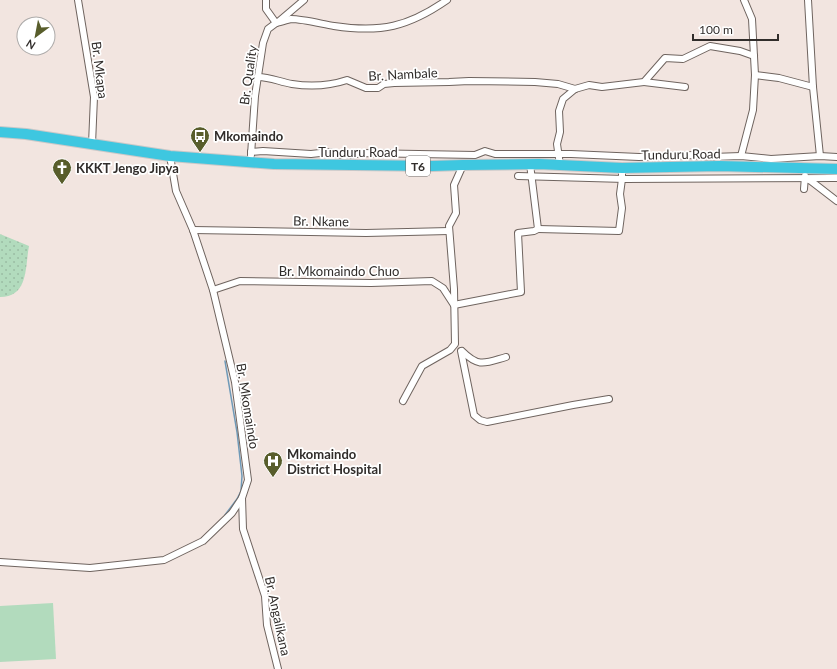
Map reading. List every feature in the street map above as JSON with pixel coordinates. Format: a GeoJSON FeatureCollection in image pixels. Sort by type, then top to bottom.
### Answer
{"type":"FeatureCollection","features":[{"type":"Feature","properties":{"kind":"highway","name":"Tunduru Road"},"geometry":{"type":"LineString","coordinates":[[0,132],[26,134],[170,156],[250,157],[274,164],[432,166],[530,164],[622,168],[719,166],[805,174],[837,169]]}},
{"type":"Feature","properties":{"kind":"street","name":"Br. Mkapa"},"geometry":{"type":"LineString","coordinates":[[78,0],[94,97],[92,144]]}},
{"type":"Feature","properties":{"kind":"street"},"geometry":{"type":"LineString","coordinates":[[266,0],[266,9],[276,23],[292,19],[357,29],[381,28],[404,23],[422,15],[447,0]]}},
{"type":"Feature","properties":{"kind":"street","name":"Br. Quality"},"geometry":{"type":"LineString","coordinates":[[250,157],[255,96],[263,43],[268,30],[304,0]]}},
{"type":"Feature","properties":{"kind":"street"},"geometry":{"type":"LineString","coordinates":[[741,156],[753,110],[755,74],[752,19],[744,0]]}},
{"type":"Feature","properties":{"kind":"street"},"geometry":{"type":"LineString","coordinates":[[808,0],[813,88],[820,156]]}},
{"type":"Feature","properties":{"kind":"street"},"geometry":{"type":"LineString","coordinates":[[644,82],[665,58],[683,59],[710,46],[740,51],[754,56]]}},
{"type":"Feature","properties":{"kind":"street"},"geometry":{"type":"LineString","coordinates":[[755,74],[779,78],[813,88]]}},
{"type":"Feature","properties":{"kind":"street","name":"Br. Nambale"},"geometry":{"type":"LineString","coordinates":[[258,76],[291,84],[319,86],[347,80],[366,88],[378,88],[384,84],[394,83],[469,80],[535,82],[558,84],[575,89]]}},
{"type":"Feature","properties":{"kind":"street"},"geometry":{"type":"LineString","coordinates":[[560,165],[557,144],[560,132],[559,111],[563,99],[575,89],[589,85],[602,87],[644,82],[685,87]]}},
{"type":"Feature","properties":{"kind":"street"},"geometry":{"type":"LineString","coordinates":[[250,157],[263,151],[311,154],[329,152],[345,156],[362,152],[475,155],[485,151],[495,154],[571,154],[639,157],[693,155],[712,157],[741,156],[771,159],[820,156],[837,157]]}},
{"type":"Feature","properties":{"kind":"street","name":"Br. Mkomaindo"},"geometry":{"type":"LineString","coordinates":[[0,562],[90,568],[164,560],[203,541],[232,513],[242,498],[248,480],[235,382],[213,290],[193,230],[176,191],[170,156]]}},
{"type":"Feature","properties":{"kind":"street"},"geometry":{"type":"LineString","coordinates":[[530,164],[538,229]]}},
{"type":"Feature","properties":{"kind":"street"},"geometry":{"type":"LineString","coordinates":[[463,165],[454,185],[456,213],[449,226],[455,344],[470,359],[482,363],[506,357]]}},
{"type":"Feature","properties":{"kind":"street"},"geometry":{"type":"LineString","coordinates":[[454,305],[521,292],[518,233],[538,229],[619,231],[622,208],[620,194],[622,168]]}},
{"type":"Feature","properties":{"kind":"street"},"geometry":{"type":"LineString","coordinates":[[518,176],[622,179],[805,174],[837,178]]}},
{"type":"Feature","properties":{"kind":"street"},"geometry":{"type":"LineString","coordinates":[[804,189],[805,174]]}},
{"type":"Feature","properties":{"kind":"street"},"geometry":{"type":"LineString","coordinates":[[805,174],[811,181],[837,201]]}},
{"type":"Feature","properties":{"kind":"street","name":"Br. Nkane"},"geometry":{"type":"LineString","coordinates":[[193,230],[358,233],[449,230]]}},
{"type":"Feature","properties":{"kind":"street","name":"Br. Mkomaindo Chuo"},"geometry":{"type":"LineString","coordinates":[[213,290],[240,280],[371,284],[432,281],[443,288],[454,305]]}},
{"type":"Feature","properties":{"kind":"street"},"geometry":{"type":"LineString","coordinates":[[403,401],[422,366],[450,350],[455,344]]}},
{"type":"Feature","properties":{"kind":"street"},"geometry":{"type":"LineString","coordinates":[[461,351],[474,415],[480,420],[487,422],[609,399]]}},
{"type":"Feature","properties":{"kind":"street","name":"Br. Angalikana"},"geometry":{"type":"LineString","coordinates":[[242,498],[243,529],[265,596],[267,625],[278,669]]}},
{"type":"Feature","properties":{"kind":"green space"},"geometry":{"type":"Polygon","coordinates":[[[0,234],[29,246],[26,271],[21,286],[16,292],[9,296],[0,297],[0,234]]]}},
{"type":"Feature","properties":{"kind":"green space"},"geometry":{"type":"Polygon","coordinates":[[[53,603],[56,659],[0,662],[0,606],[53,603]]]}},
{"type":"Feature","properties":{"kind":"waterway"},"geometry":{"type":"LineString","coordinates":[[225,361],[237,432],[242,476],[241,491],[225,515]]}},
{"type":"Feature","properties":{"kind":"place","name":"Mkomaindo"},"geometry":{"type":"Point","coordinates":[200,153]}},
{"type":"Feature","properties":{"kind":"place","name":"KKKT Jengo Jipya"},"geometry":{"type":"Point","coordinates":[62,185]}},
{"type":"Feature","properties":{"kind":"place","name":"Mkomaindo District Hospital"},"geometry":{"type":"Point","coordinates":[273,478]}}]}
